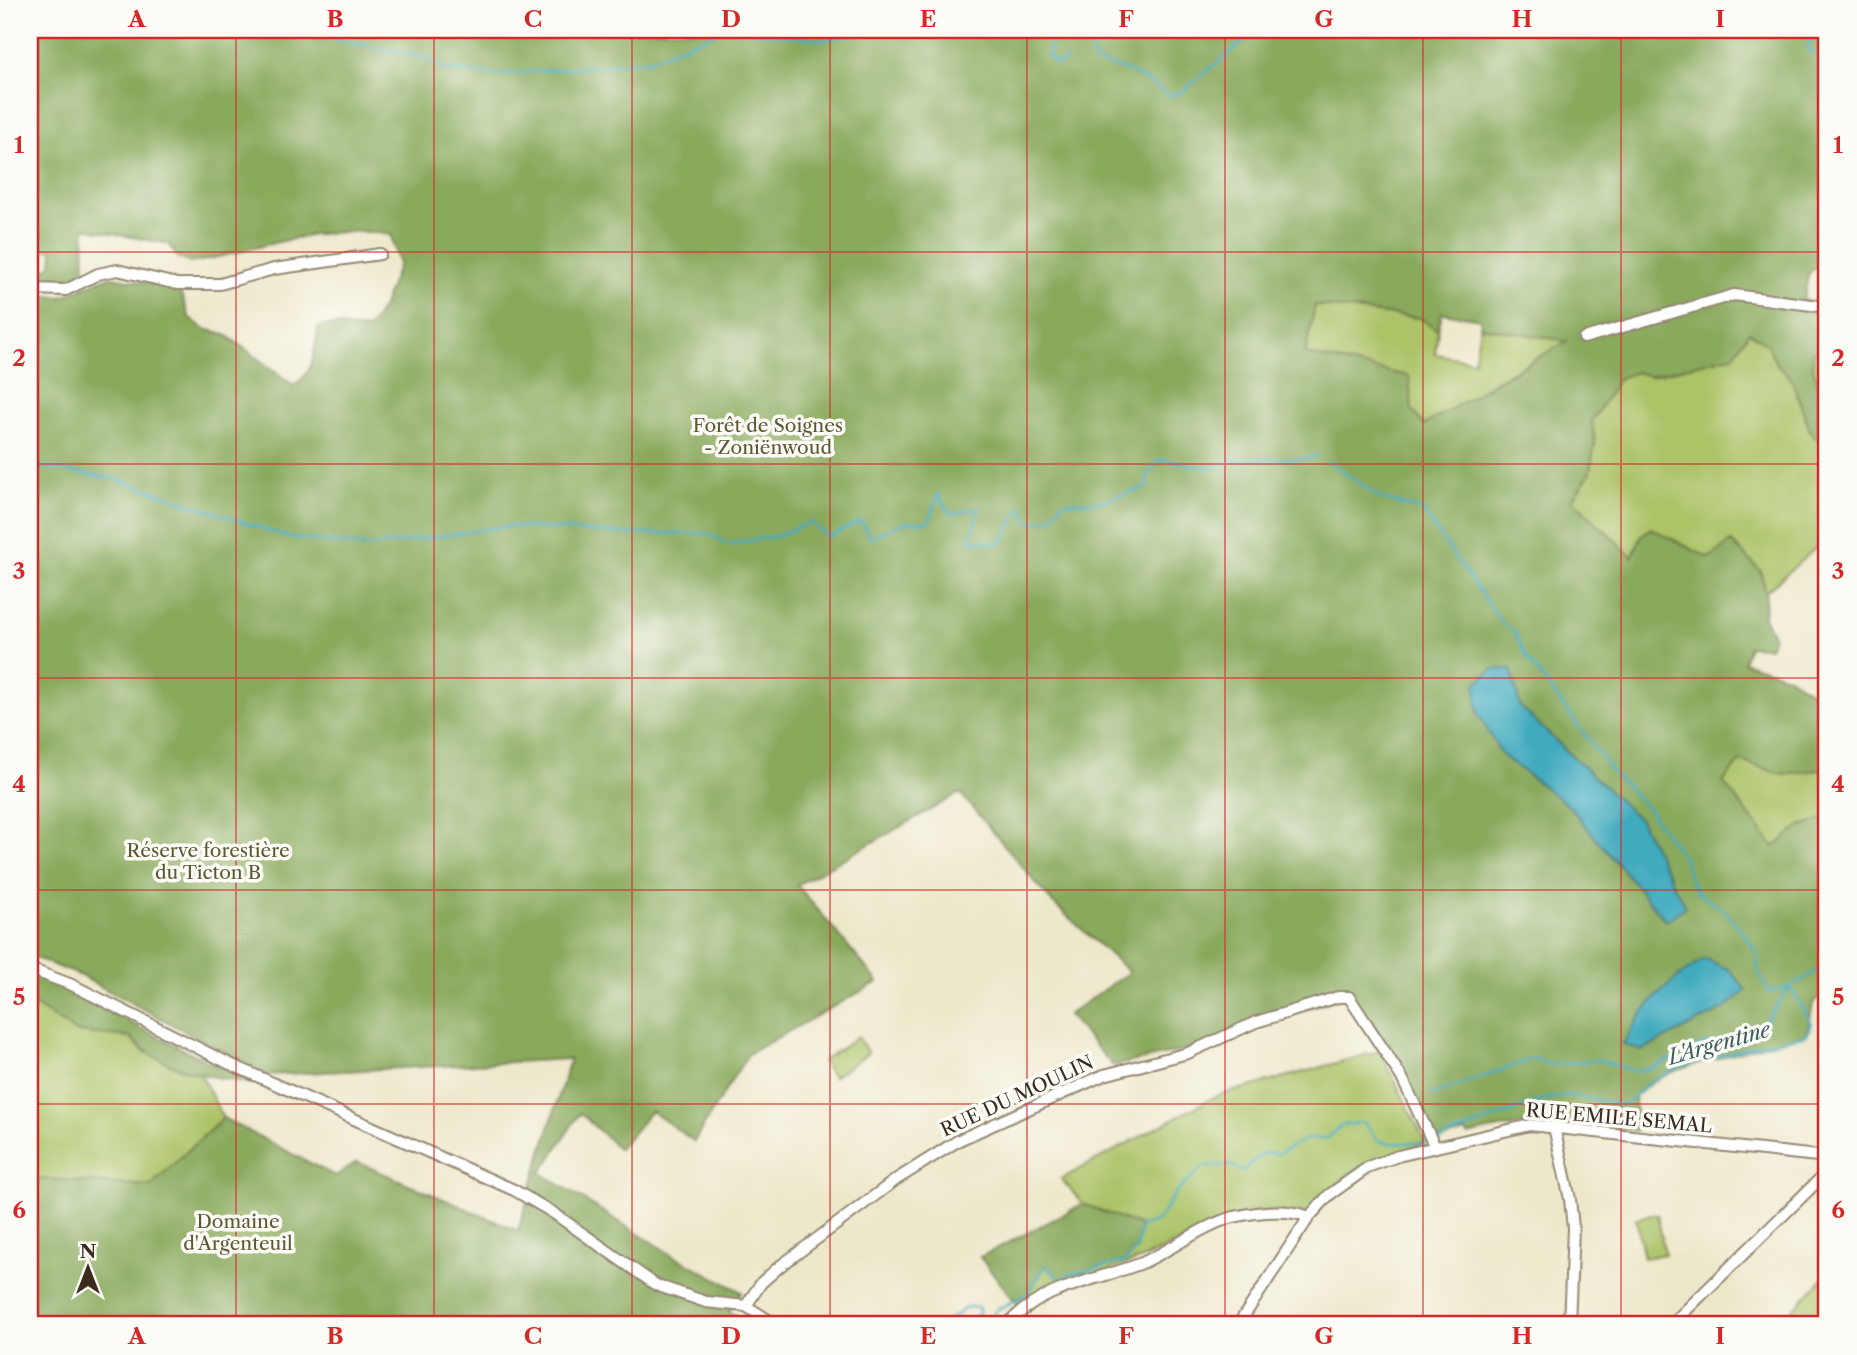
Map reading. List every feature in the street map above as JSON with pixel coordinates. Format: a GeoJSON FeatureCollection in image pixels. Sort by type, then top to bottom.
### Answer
{"type":"FeatureCollection","features":[{"type":"Feature","properties":{"kind":"street"},"geometry":{"type":"LineString","coordinates":[[30,289],[66,290],[99,274],[117,270],[177,284],[220,284],[274,269],[380,254]]}},
{"type":"Feature","properties":{"kind":"street"},"geometry":{"type":"LineString","coordinates":[[1584,338],[1734,295],[1827,307]]}},
{"type":"Feature","properties":{"kind":"street"},"geometry":{"type":"LineString","coordinates":[[30,969],[72,985],[230,1064],[514,1189],[552,1212],[656,1285],[706,1302],[746,1306],[776,1325]]}},
{"type":"Feature","properties":{"kind":"street","name":"RUE DU MOULIN"},"geometry":{"type":"LineString","coordinates":[[746,1306],[761,1283],[779,1267],[897,1179],[958,1140],[1104,1075],[1188,1053],[1256,1022],[1346,996],[1383,1045],[1434,1147]]}},
{"type":"Feature","properties":{"kind":"street","name":"RUE EMILE SEMAL"},"geometry":{"type":"LineString","coordinates":[[1238,1325],[1309,1217],[1329,1195],[1370,1166],[1434,1147],[1514,1127],[1554,1127],[1827,1157]]}},
{"type":"Feature","properties":{"kind":"street"},"geometry":{"type":"LineString","coordinates":[[1554,1127],[1570,1199],[1573,1228],[1569,1325]]}},
{"type":"Feature","properties":{"kind":"street"},"geometry":{"type":"LineString","coordinates":[[1671,1325],[1827,1172]]}},
{"type":"Feature","properties":{"kind":"street"},"geometry":{"type":"LineString","coordinates":[[1007,1325],[1022,1309],[1038,1298],[1144,1262],[1224,1220],[1248,1215],[1291,1212],[1309,1217]]}},
{"type":"Feature","properties":{"kind":"green space","name":"Forêt de Soignes - Zoniënwoud"},"geometry":{"type":"Polygon","coordinates":[[[30,30],[1827,30],[1827,263],[1810,272],[1803,299],[1827,312],[1827,343],[1813,353],[1813,368],[1823,396],[1827,396],[1827,444],[1812,435],[1791,378],[1777,365],[1767,344],[1749,332],[1734,355],[1650,376],[1636,372],[1619,378],[1592,421],[1595,443],[1589,475],[1572,499],[1632,557],[1642,535],[1651,528],[1709,558],[1731,542],[1760,570],[1766,592],[1764,617],[1774,637],[1769,647],[1749,646],[1743,662],[1787,676],[1827,702],[1827,769],[1783,774],[1740,761],[1723,782],[1774,847],[1800,826],[1827,818],[1827,990],[1813,1004],[1807,1035],[1690,1066],[1645,1087],[1635,1096],[1636,1131],[1532,1124],[1468,1135],[1466,1132],[1436,1141],[1391,1048],[1350,994],[1186,1050],[1113,1066],[1068,1015],[1129,972],[1053,903],[960,793],[797,885],[878,982],[748,1054],[694,1141],[651,1111],[619,1149],[580,1113],[541,1173],[674,1256],[742,1292],[729,1311],[751,1325],[30,1325],[30,1178],[150,1186],[223,1118],[335,1176],[357,1162],[518,1231],[570,1059],[268,1075],[77,974],[30,956],[30,295],[62,297],[112,277],[170,287],[181,294],[189,317],[204,329],[225,334],[293,385],[300,381],[309,368],[318,328],[328,325],[368,329],[382,308],[399,264],[391,235],[366,232],[341,232],[290,239],[190,263],[176,256],[169,244],[84,228],[85,277],[65,285],[45,287],[32,281],[52,264],[53,250],[30,249],[30,30]],[[1315,305],[1305,354],[1409,376],[1412,410],[1424,425],[1567,341],[1480,327],[1481,319],[1442,313],[1438,330],[1420,318],[1315,305]],[[1511,669],[1502,755],[1569,806],[1666,921],[1684,906],[1640,820],[1520,707],[1511,669]]]}},
{"type":"Feature","properties":{"kind":"green space"},"geometry":{"type":"Polygon","coordinates":[[[1315,305],[1420,318],[1438,330],[1435,354],[1474,361],[1480,327],[1568,341],[1495,381],[1449,413],[1424,425],[1412,410],[1305,354],[1315,305]]]}},
{"type":"Feature","properties":{"kind":"green space"},"geometry":{"type":"Polygon","coordinates":[[[1749,332],[1767,344],[1777,365],[1791,378],[1812,435],[1827,444],[1827,538],[1766,592],[1760,570],[1732,542],[1709,558],[1642,535],[1633,558],[1572,499],[1589,475],[1595,443],[1592,421],[1619,378],[1636,372],[1651,376],[1733,355],[1749,332]]]}},
{"type":"Feature","properties":{"kind":"green space"},"geometry":{"type":"Polygon","coordinates":[[[1827,343],[1827,396],[1824,396],[1813,368],[1813,353],[1827,343]]]}},
{"type":"Feature","properties":{"kind":"green space"},"geometry":{"type":"Polygon","coordinates":[[[1740,761],[1783,774],[1827,769],[1827,818],[1800,826],[1774,847],[1723,782],[1740,761]]]}},
{"type":"Feature","properties":{"kind":"green space"},"geometry":{"type":"Polygon","coordinates":[[[30,974],[253,1084],[204,1075],[171,1065],[142,1048],[130,1037],[76,1032],[30,1002],[30,974]]]}},
{"type":"Feature","properties":{"kind":"green space"},"geometry":{"type":"Polygon","coordinates":[[[30,1002],[76,1032],[130,1037],[143,1051],[201,1075],[223,1118],[150,1186],[30,1178],[30,1002]]]}},
{"type":"Feature","properties":{"kind":"green space"},"geometry":{"type":"Polygon","coordinates":[[[858,1037],[868,1053],[833,1077],[822,1061],[858,1037]]]}},
{"type":"Feature","properties":{"kind":"green space"},"geometry":{"type":"Polygon","coordinates":[[[1380,1051],[1426,1143],[1369,1163],[1349,1174],[1308,1213],[1248,1211],[1142,1259],[1036,1295],[1020,1306],[1014,1300],[1027,1295],[1046,1265],[1067,1275],[1085,1273],[1141,1226],[1083,1204],[1061,1179],[1216,1096],[1380,1051]]]}},
{"type":"Feature","properties":{"kind":"green space"},"geometry":{"type":"Polygon","coordinates":[[[1083,1204],[1141,1226],[1137,1248],[1126,1261],[1067,1275],[1061,1281],[1046,1266],[1027,1295],[1014,1300],[980,1257],[1083,1204]]]}},
{"type":"Feature","properties":{"kind":"green space"},"geometry":{"type":"Polygon","coordinates":[[[1657,1214],[1665,1254],[1644,1258],[1636,1218],[1657,1214]]]}},
{"type":"Feature","properties":{"kind":"green space"},"geometry":{"type":"Polygon","coordinates":[[[1827,1274],[1827,1325],[1778,1325],[1827,1274]]]}},
{"type":"Feature","properties":{"kind":"water"},"geometry":{"type":"Polygon","coordinates":[[[1493,669],[1511,669],[1520,707],[1640,820],[1685,907],[1666,921],[1569,806],[1502,755],[1478,714],[1476,683],[1493,669]]]}},
{"type":"Feature","properties":{"kind":"water"},"geometry":{"type":"Polygon","coordinates":[[[1705,959],[1729,969],[1746,990],[1726,1008],[1641,1051],[1623,1044],[1648,1006],[1679,976],[1705,959]]]}},
{"type":"Feature","properties":{"kind":"waterway"},"geometry":{"type":"LineString","coordinates":[[285,30],[424,57],[445,69],[497,75],[649,60],[723,30]]}},
{"type":"Feature","properties":{"kind":"waterway"},"geometry":{"type":"LineString","coordinates":[[738,30],[823,40],[878,30]]}},
{"type":"Feature","properties":{"kind":"waterway"},"geometry":{"type":"LineString","coordinates":[[1053,30],[1048,56],[1058,65],[1067,59]]}},
{"type":"Feature","properties":{"kind":"waterway"},"geometry":{"type":"LineString","coordinates":[[1085,30],[1096,62],[1136,75],[1170,96],[1184,90],[1258,30]]}},
{"type":"Feature","properties":{"kind":"waterway"},"geometry":{"type":"LineString","coordinates":[[1777,30],[1778,34],[1800,30]]}},
{"type":"Feature","properties":{"kind":"waterway"},"geometry":{"type":"LineString","coordinates":[[1813,30],[1808,50],[1812,53],[1827,54]]}},
{"type":"Feature","properties":{"kind":"waterway"},"geometry":{"type":"LineString","coordinates":[[30,465],[116,479],[288,537],[369,547],[508,526],[628,534],[707,533],[728,544],[778,536],[810,522],[829,537],[861,521],[871,538],[905,522],[929,522],[938,494],[951,514],[979,508],[970,541],[1001,543],[1021,507],[1030,523],[1051,519],[1063,502],[1099,502],[1147,487],[1148,474],[1160,459],[1210,468],[1235,459],[1306,459],[1318,455]]}},
{"type":"Feature","properties":{"kind":"waterway"},"geometry":{"type":"LineString","coordinates":[[1328,461],[1382,499],[1422,510],[1502,623],[1515,632],[1524,653],[1614,774],[1644,804],[1684,858],[1691,882],[1699,894],[1722,908],[1744,933],[1757,953],[1758,970],[1769,992],[1790,987],[1812,1023],[1807,1035],[1765,1043],[1677,1068],[1650,1082],[1625,1105],[1570,1095],[1544,1099],[1436,1141]]}},
{"type":"Feature","properties":{"kind":"waterway","name":"L'Argentine"},"geometry":{"type":"LineString","coordinates":[[1433,1094],[1535,1058],[1549,1065],[1599,1060],[1634,1071],[1650,1069],[1703,1044],[1732,1040],[1758,1031],[1790,987],[1827,965]]}},
{"type":"Feature","properties":{"kind":"waterway","name":"L'Argentine"},"geometry":{"type":"LineString","coordinates":[[987,1325],[997,1309],[1027,1295],[1046,1265],[1061,1281],[1067,1275],[1126,1261],[1137,1248],[1141,1226],[1159,1219],[1176,1193],[1202,1167],[1231,1165],[1242,1171],[1264,1153],[1278,1154],[1306,1139],[1328,1138],[1341,1126],[1364,1122],[1377,1140],[1387,1143],[1426,1143]]}},
{"type":"Feature","properties":{"kind":"waterway","name":"L'Argentine"},"geometry":{"type":"LineString","coordinates":[[942,1325],[967,1307],[979,1308],[979,1313],[969,1325]]}},
{"type":"Feature","properties":{"kind":"park label","name":"Réserve forestière du Ticton B"},"geometry":{"type":"Point","coordinates":[208,861]}},
{"type":"Feature","properties":{"kind":"park label","name":"Domaine d'Argenteuil"},"geometry":{"type":"Point","coordinates":[238,1232]}}]}
